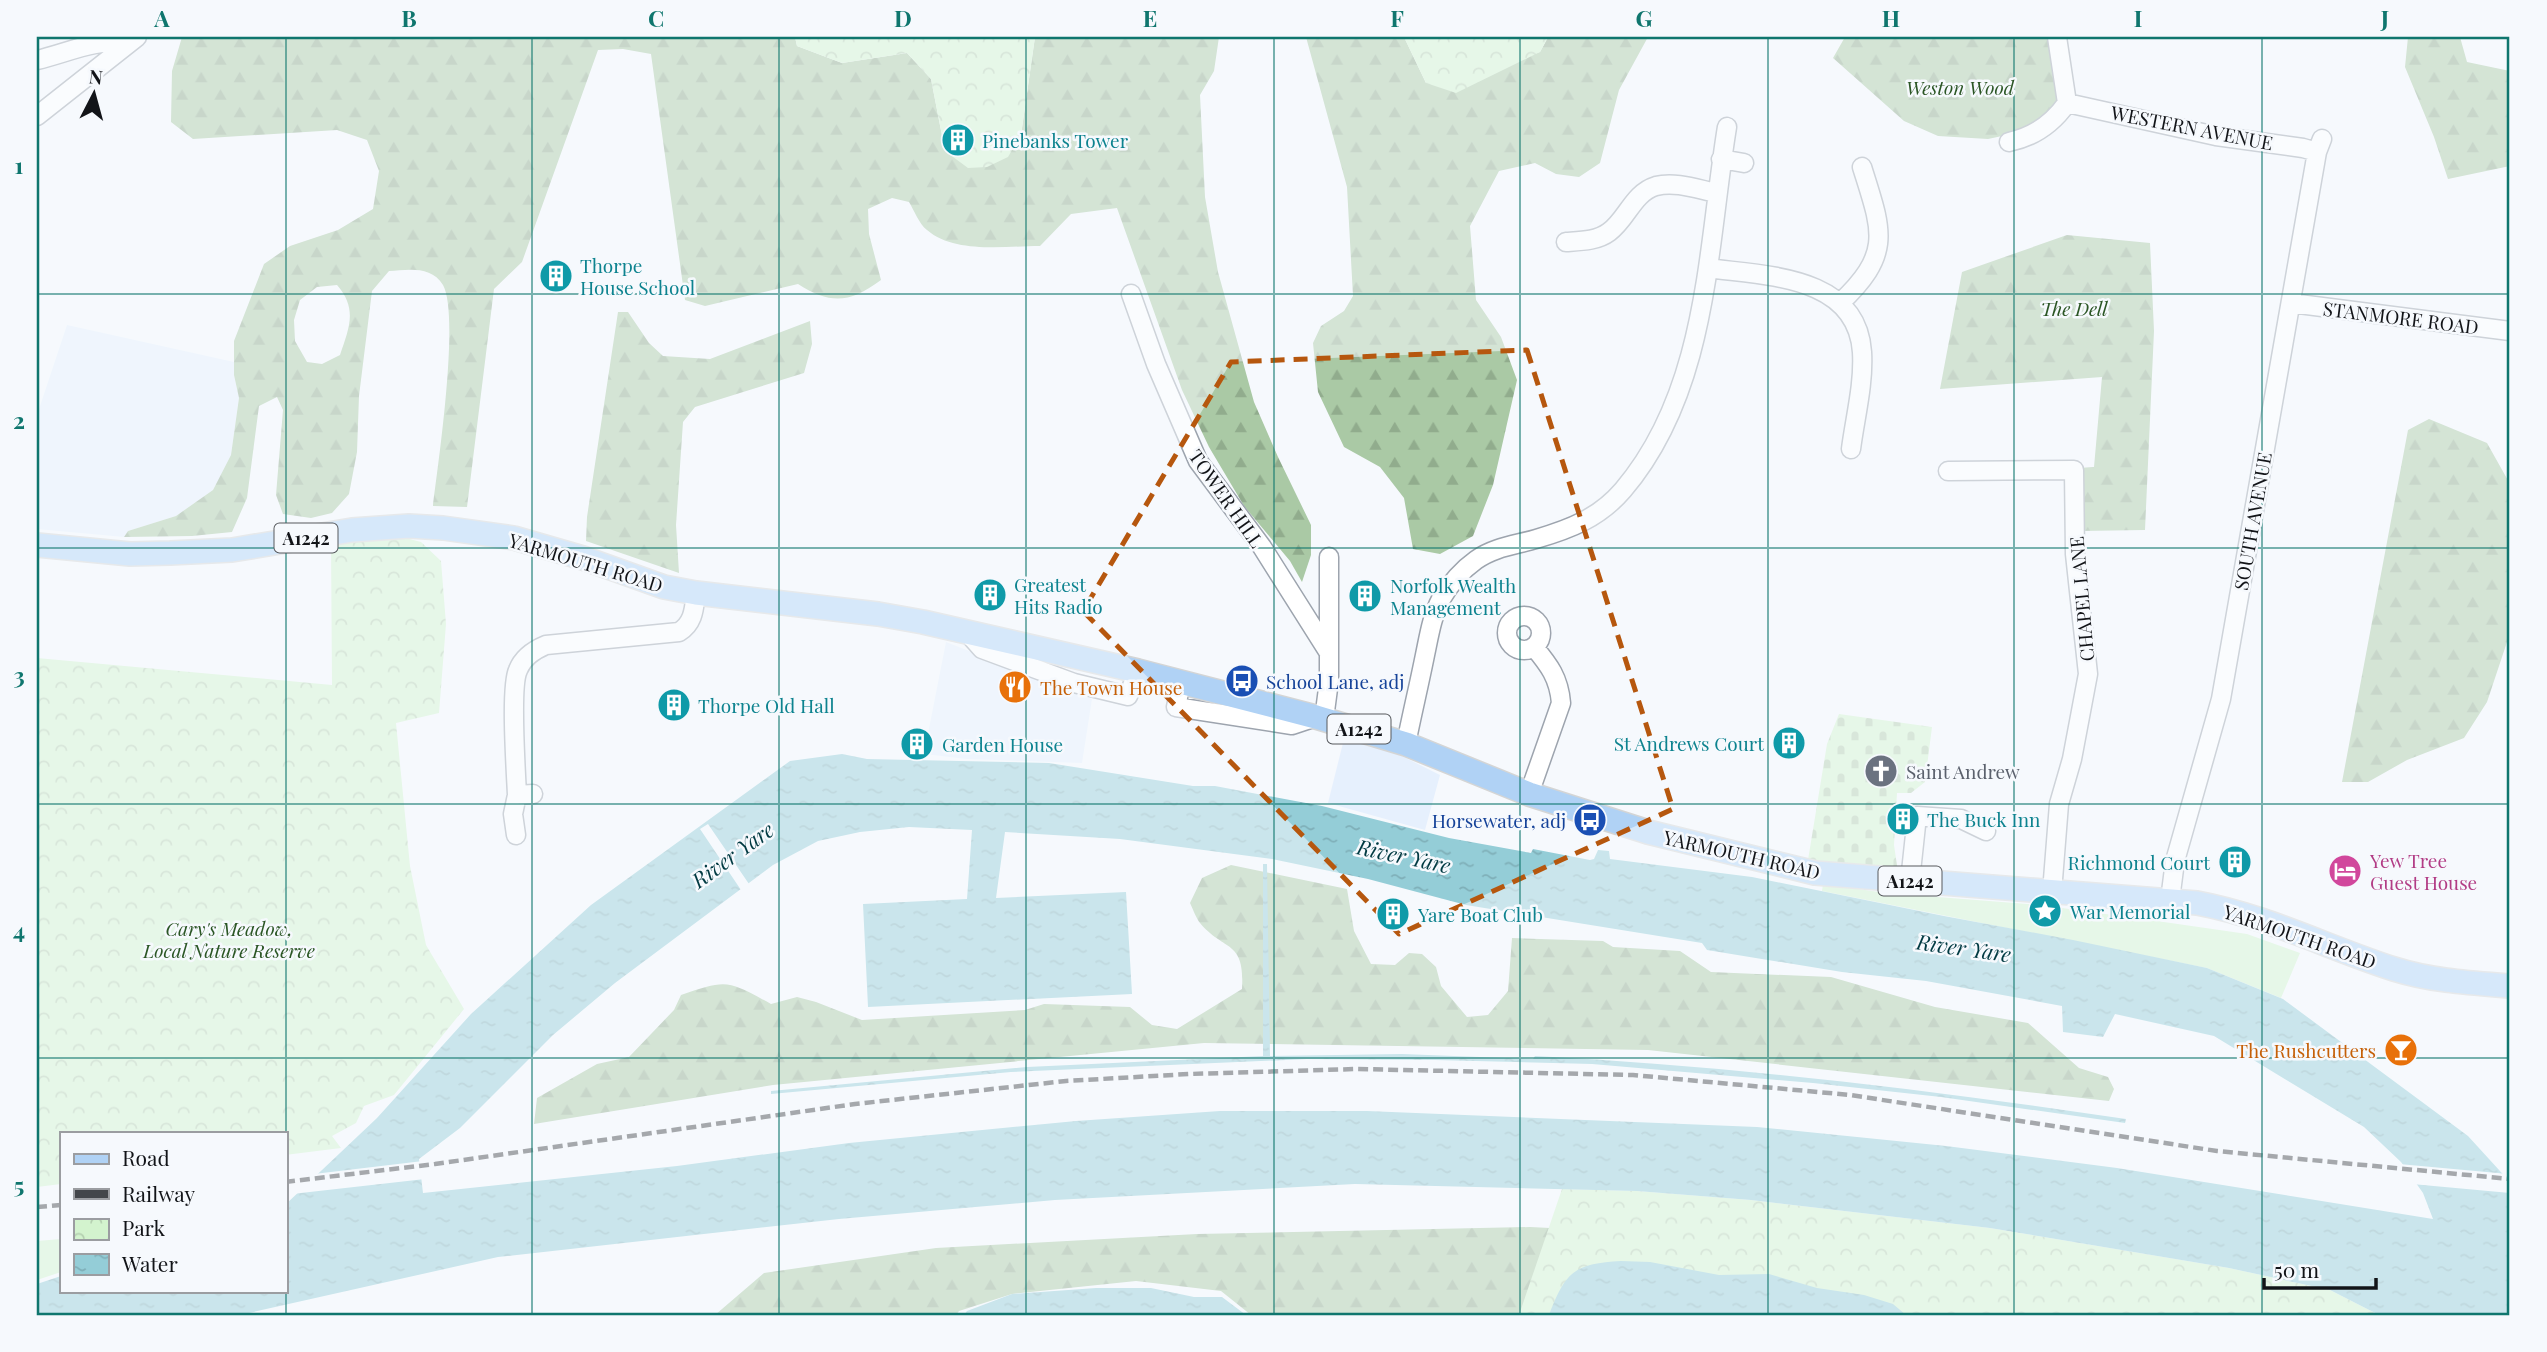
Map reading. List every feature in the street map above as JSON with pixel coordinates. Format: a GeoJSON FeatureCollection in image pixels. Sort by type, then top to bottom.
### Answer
{"type":"FeatureCollection","features":[{"type":"Feature","properties":{"kind":"main road","name":"YARMOUTH ROAD"},"geometry":{"type":"LineString","coordinates":[[37,545],[130,554],[232,550],[381,527],[427,527],[514,538],[548,546],[656,584],[696,593],[878,614],[966,631],[1181,682],[1320,718],[1406,744],[1529,794],[1648,832],[1815,873],[2170,900],[2216,906],[2249,915],[2393,969],[2431,979],[2510,986]]}},
{"type":"Feature","properties":{"kind":"street"},"geometry":{"type":"LineString","coordinates":[[2009,142],[2021,139],[2055,120],[2067,103],[2057,37]]}},
{"type":"Feature","properties":{"kind":"street"},"geometry":{"type":"LineString","coordinates":[[37,60],[90,44],[132,40]]}},
{"type":"Feature","properties":{"kind":"street"},"geometry":{"type":"LineString","coordinates":[[37,116],[132,40]]}},
{"type":"Feature","properties":{"kind":"street"},"geometry":{"type":"LineString","coordinates":[[62,54],[80,60],[93,69]]}},
{"type":"Feature","properties":{"kind":"street","name":"WESTERN AVENUE"},"geometry":{"type":"LineString","coordinates":[[2067,103],[2216,136],[2303,148],[2320,146]]}},
{"type":"Feature","properties":{"kind":"street"},"geometry":{"type":"LineString","coordinates":[[1406,744],[1433,620],[1440,601],[1454,579],[1477,559],[1501,547],[1568,530],[1591,519],[1622,492],[1663,429],[1688,368],[1708,268],[1727,127]]}},
{"type":"Feature","properties":{"kind":"street","name":"SOUTH AVENUE"},"geometry":{"type":"LineString","coordinates":[[2170,900],[2179,848],[2221,699],[2320,146]]}},
{"type":"Feature","properties":{"kind":"street"},"geometry":{"type":"LineString","coordinates":[[1721,159],[1744,163]]}},
{"type":"Feature","properties":{"kind":"street"},"geometry":{"type":"LineString","coordinates":[[1840,303],[1858,286],[1874,264],[1880,244],[1880,226],[1862,167]]}},
{"type":"Feature","properties":{"kind":"street"},"geometry":{"type":"LineString","coordinates":[[1566,242],[1586,241],[1611,231],[1646,190],[1658,186],[1672,185],[1716,193]]}},
{"type":"Feature","properties":{"kind":"street"},"geometry":{"type":"LineString","coordinates":[[1708,268],[1797,281],[1822,290],[1840,303],[1852,319],[1860,337],[1862,352],[1862,372],[1851,449]]}},
{"type":"Feature","properties":{"kind":"street","name":"TOWER HILL"},"geometry":{"type":"LineString","coordinates":[[1131,294],[1156,364],[1198,461],[1262,547],[1329,653]]}},
{"type":"Feature","properties":{"kind":"street","name":"STANMORE ROAD"},"geometry":{"type":"LineString","coordinates":[[2291,303],[2510,331]]}},
{"type":"Feature","properties":{"kind":"street","name":"CHAPEL LANE"},"geometry":{"type":"LineString","coordinates":[[1948,471],[2074,470],[2075,554],[2088,674],[2059,804],[2052,892]]}},
{"type":"Feature","properties":{"kind":"street"},"geometry":{"type":"LineString","coordinates":[[1320,718],[1329,681],[1329,557]]}},
{"type":"Feature","properties":{"kind":"street"},"geometry":{"type":"LineString","coordinates":[[516,835],[513,814],[525,795],[515,679],[524,659],[545,645],[679,632],[688,627],[692,618],[696,593]]}},
{"type":"Feature","properties":{"kind":"street"},"geometry":{"type":"LineString","coordinates":[[1529,794],[1561,703],[1554,671],[1534,647]]}},
{"type":"Feature","properties":{"kind":"street"},"geometry":{"type":"LineString","coordinates":[[1910,881],[1918,809],[1961,819],[1986,831]]}},
{"type":"Feature","properties":{"kind":"highlighted area"},"geometry":{"type":"Polygon","coordinates":[[[1527,350],[1673,809],[1399,934],[1083,611],[1231,362],[1527,350]]]}},
{"type":"Feature","properties":{"kind":"shaded area"},"geometry":{"type":"Polygon","coordinates":[[[67,325],[234,362],[239,398],[231,455],[213,490],[176,516],[128,531],[124,537],[37,529],[37,415],[67,325]]]}},
{"type":"Feature","properties":{"kind":"shaded area"},"geometry":{"type":"Polygon","coordinates":[[[946,642],[1092,699],[1082,763],[967,759],[924,754],[946,642]]]}},
{"type":"Feature","properties":{"kind":"shaded area"},"geometry":{"type":"Polygon","coordinates":[[[1345,735],[1380,745],[1440,775],[1425,830],[1328,803],[1345,735]]]}},
{"type":"Feature","properties":{"kind":"green space"},"geometry":{"type":"Polygon","coordinates":[[[182,37],[795,37],[797,46],[842,63],[907,53],[931,79],[945,151],[1021,135],[1035,37],[1219,37],[1214,71],[1200,95],[1205,197],[1218,272],[1254,402],[1311,525],[1311,555],[1302,582],[1290,561],[1244,506],[1209,447],[1182,390],[1117,208],[1071,214],[1040,246],[981,247],[938,238],[919,221],[909,202],[892,198],[868,209],[869,234],[881,280],[860,293],[850,297],[831,298],[798,284],[705,306],[685,300],[651,54],[623,49],[598,50],[522,262],[494,289],[467,507],[433,506],[449,358],[448,302],[443,285],[432,274],[425,272],[389,271],[372,291],[359,396],[357,452],[349,494],[332,513],[311,518],[283,514],[276,495],[283,410],[277,397],[259,406],[247,498],[232,532],[192,536],[124,537],[128,531],[176,516],[213,490],[231,455],[239,398],[234,375],[234,341],[264,264],[290,246],[338,230],[373,209],[379,171],[367,140],[337,130],[193,139],[171,122],[172,71],[182,37]],[[337,285],[317,287],[300,300],[294,320],[295,341],[307,362],[322,364],[340,355],[350,319],[344,294],[337,285]]]}},
{"type":"Feature","properties":{"kind":"green space"},"geometry":{"type":"Polygon","coordinates":[[[795,37],[1035,37],[1021,135],[1008,157],[987,167],[968,168],[945,151],[931,79],[907,53],[842,63],[797,46],[795,37]]]}},
{"type":"Feature","properties":{"kind":"green space"},"geometry":{"type":"Polygon","coordinates":[[[1306,37],[1404,37],[1426,83],[1540,52],[1548,37],[1648,37],[1619,90],[1600,163],[1579,177],[1556,174],[1535,163],[1499,171],[1470,226],[1476,300],[1501,337],[1517,380],[1493,485],[1473,536],[1440,554],[1413,549],[1404,498],[1380,467],[1344,447],[1318,392],[1313,343],[1321,326],[1344,311],[1353,296],[1347,187],[1306,37]]]}},
{"type":"Feature","properties":{"kind":"green space"},"geometry":{"type":"Polygon","coordinates":[[[1404,37],[1548,37],[1540,52],[1456,93],[1426,83],[1404,37]]]}},
{"type":"Feature","properties":{"kind":"green space","name":"Weston Wood"},"geometry":{"type":"Polygon","coordinates":[[[1845,37],[2051,37],[2057,109],[2042,124],[2016,133],[1988,139],[1938,136],[1904,121],[1833,58],[1845,37]]]}},
{"type":"Feature","properties":{"kind":"green space"},"geometry":{"type":"Polygon","coordinates":[[[2408,37],[2460,37],[2467,62],[2510,71],[2510,166],[2448,179],[2405,67],[2408,37]]]}},
{"type":"Feature","properties":{"kind":"green space","name":"The Dell"},"geometry":{"type":"Polygon","coordinates":[[[2067,235],[2150,243],[2154,331],[2145,530],[2081,531],[2079,468],[2094,467],[2102,377],[1940,389],[1962,272],[2067,235]]]}},
{"type":"Feature","properties":{"kind":"green space"},"geometry":{"type":"Polygon","coordinates":[[[618,312],[628,312],[649,343],[663,356],[710,359],[810,321],[812,344],[804,373],[695,407],[683,422],[676,525],[679,573],[586,541],[587,517],[618,312]]]}},
{"type":"Feature","properties":{"kind":"green space"},"geometry":{"type":"Polygon","coordinates":[[[2429,419],[2487,443],[2510,484],[2510,633],[2487,702],[2464,738],[2407,760],[2368,782],[2342,782],[2408,430],[2429,419]]]}},
{"type":"Feature","properties":{"kind":"green space","name":"Cary's Meadow, Local Nature Reserve"},"geometry":{"type":"Polygon","coordinates":[[[398,536],[421,542],[441,561],[446,624],[439,713],[396,723],[410,866],[426,945],[464,1009],[394,1095],[364,1106],[356,1123],[332,1136],[341,1148],[287,1155],[287,1132],[60,1132],[60,1184],[37,1187],[37,658],[332,685],[331,544],[398,536]]]}},
{"type":"Feature","properties":{"kind":"green space"},"geometry":{"type":"Polygon","coordinates":[[[1839,714],[1932,727],[1925,782],[1911,793],[1897,793],[1894,845],[1898,872],[1838,867],[1808,860],[1827,744],[1839,714]]]}},
{"type":"Feature","properties":{"kind":"green space"},"geometry":{"type":"Polygon","coordinates":[[[1231,865],[1347,889],[1354,931],[1371,964],[1395,965],[1409,953],[1422,954],[1436,967],[1441,986],[1467,1017],[1488,1015],[1508,991],[1512,938],[1603,941],[1613,947],[1680,951],[1711,972],[1831,977],[1935,1007],[2028,1023],[2079,1068],[2108,1077],[2114,1089],[2109,1101],[1648,1050],[1204,1043],[773,1085],[534,1124],[537,1098],[597,1064],[629,1057],[674,1010],[681,995],[719,984],[736,986],[771,1004],[797,997],[862,1020],[1025,1010],[1044,1004],[1130,1007],[1152,1025],[1177,1029],[1242,989],[1242,973],[1236,954],[1200,923],[1190,903],[1202,878],[1231,865]]]}},
{"type":"Feature","properties":{"kind":"green space"},"geometry":{"type":"Polygon","coordinates":[[[1823,884],[1886,893],[2040,905],[2247,934],[2300,953],[2281,998],[2207,968],[1822,891],[1823,884]]]}},
{"type":"Feature","properties":{"kind":"green space"},"geometry":{"type":"Polygon","coordinates":[[[1562,1189],[1637,1191],[1751,1200],[1990,1228],[2229,1268],[2330,1290],[2379,1315],[1519,1315],[1562,1189]]]}},
{"type":"Feature","properties":{"kind":"green space"},"geometry":{"type":"Polygon","coordinates":[[[1530,1227],[1771,1239],[1544,1315],[1251,1315],[1221,1291],[1136,1281],[1012,1294],[959,1311],[956,1315],[715,1315],[764,1273],[936,1248],[1197,1234],[1530,1227]]]}},
{"type":"Feature","properties":{"kind":"green space"},"geometry":{"type":"Polygon","coordinates":[[[60,1239],[60,1272],[37,1280],[37,1241],[60,1239]]]}},
{"type":"Feature","properties":{"kind":"water","name":"River Yare"},"geometry":{"type":"Polygon","coordinates":[[[842,754],[867,759],[1049,763],[1193,786],[1215,786],[1322,806],[1449,838],[1531,853],[1533,849],[1590,860],[1594,859],[1598,850],[1609,851],[1610,859],[1752,877],[2207,968],[2283,999],[2468,1136],[2510,1182],[2510,1315],[2379,1315],[2330,1290],[2229,1268],[1990,1228],[1751,1200],[1637,1191],[1355,1184],[1055,1200],[839,1219],[498,1257],[240,1315],[37,1315],[37,1284],[60,1276],[60,1292],[287,1292],[287,1203],[377,1118],[471,1014],[591,905],[790,761],[842,754]],[[909,827],[860,832],[818,841],[773,865],[615,983],[553,1035],[460,1128],[419,1159],[423,1193],[677,1166],[849,1143],[1076,1121],[1220,1111],[1367,1111],[1757,1127],[1946,1146],[2117,1168],[2433,1219],[2423,1193],[2401,1162],[2364,1127],[2214,1036],[2115,1014],[2103,1037],[2063,1032],[2062,1006],[1926,981],[1842,972],[1707,950],[1702,943],[1466,905],[1368,879],[1272,859],[1120,839],[1005,832],[996,898],[1126,892],[1132,994],[868,1007],[863,904],[967,899],[972,830],[909,827]]]}},
{"type":"Feature","properties":{"kind":"water"},"geometry":{"type":"Polygon","coordinates":[[[1263,864],[1267,864],[1270,1056],[1402,1054],[1609,1060],[1831,1080],[1979,1098],[2126,1119],[2125,1123],[1941,1097],[1813,1083],[1592,1064],[1435,1060],[1307,1059],[1011,1072],[771,1094],[771,1091],[1027,1067],[1263,1056],[1263,864]]]}},
{"type":"Feature","properties":{"kind":"water"},"geometry":{"type":"Polygon","coordinates":[[[1621,1261],[1650,1262],[1719,1275],[1769,1274],[1817,1288],[1864,1295],[1893,1304],[1906,1315],[1549,1315],[1561,1288],[1574,1273],[1592,1265],[1621,1261]]]}},
{"type":"Feature","properties":{"kind":"water"},"geometry":{"type":"Polygon","coordinates":[[[1096,1288],[1151,1288],[1194,1297],[1222,1297],[1246,1315],[964,1315],[967,1311],[1012,1294],[1096,1288]]]}},
{"type":"Feature","properties":{"kind":"pier"},"geometry":{"type":"Polygon","coordinates":[[[708,824],[749,884],[741,890],[700,829],[708,824]]]}},
{"type":"Feature","properties":{"kind":"pier"},"geometry":{"type":"Polygon","coordinates":[[[423,1161],[425,1179],[292,1194],[314,1174],[423,1161]]]}},
{"type":"Feature","properties":{"kind":"pier"},"geometry":{"type":"Polygon","coordinates":[[[2399,1164],[2508,1174],[2510,1193],[2412,1184],[2399,1164]]]}},
{"type":"Feature","properties":{"kind":"railway"},"geometry":{"type":"LineString","coordinates":[[287,1182],[435,1164],[855,1104],[1066,1081],[1357,1069],[1633,1075],[1850,1095],[2217,1151],[2510,1179]]}},
{"type":"Feature","properties":{"kind":"railway"},"geometry":{"type":"LineString","coordinates":[[37,1207],[60,1205]]}},
{"type":"Feature","properties":{"kind":"place","name":"Pinebanks Tower"},"geometry":{"type":"Point","coordinates":[958,140]}},
{"type":"Feature","properties":{"kind":"place","name":"Thorpe House School"},"geometry":{"type":"Point","coordinates":[556,276]}},
{"type":"Feature","properties":{"kind":"place","name":"Greatest Hits Radio"},"geometry":{"type":"Point","coordinates":[990,595]}},
{"type":"Feature","properties":{"kind":"place","name":"Norfolk Wealth Management"},"geometry":{"type":"Point","coordinates":[1365,596]}},
{"type":"Feature","properties":{"kind":"place","name":"School Lane, adj"},"geometry":{"type":"Point","coordinates":[1242,681]}},
{"type":"Feature","properties":{"kind":"place","name":"The Town House"},"geometry":{"type":"Point","coordinates":[1015,687]}},
{"type":"Feature","properties":{"kind":"place","name":"Thorpe Old Hall"},"geometry":{"type":"Point","coordinates":[674,705]}},
{"type":"Feature","properties":{"kind":"place","name":"St Andrews Court"},"geometry":{"type":"Point","coordinates":[1789,743]}},
{"type":"Feature","properties":{"kind":"place","name":"Garden House"},"geometry":{"type":"Point","coordinates":[917,744]}},
{"type":"Feature","properties":{"kind":"place","name":"Saint Andrew"},"geometry":{"type":"Point","coordinates":[1881,771]}},
{"type":"Feature","properties":{"kind":"place","name":"The Buck Inn"},"geometry":{"type":"Point","coordinates":[1903,819]}},
{"type":"Feature","properties":{"kind":"place","name":"Horsewater, adj"},"geometry":{"type":"Point","coordinates":[1590,820]}},
{"type":"Feature","properties":{"kind":"place","name":"Richmond Court"},"geometry":{"type":"Point","coordinates":[2235,862]}},
{"type":"Feature","properties":{"kind":"place","name":"Yew Tree Guest House"},"geometry":{"type":"Point","coordinates":[2345,871]}},
{"type":"Feature","properties":{"kind":"place","name":"War Memorial"},"geometry":{"type":"Point","coordinates":[2045,911]}},
{"type":"Feature","properties":{"kind":"place","name":"Yare Boat Club"},"geometry":{"type":"Point","coordinates":[1393,914]}},
{"type":"Feature","properties":{"kind":"place","name":"The Rushcutters"},"geometry":{"type":"Point","coordinates":[2401,1050]}}]}
